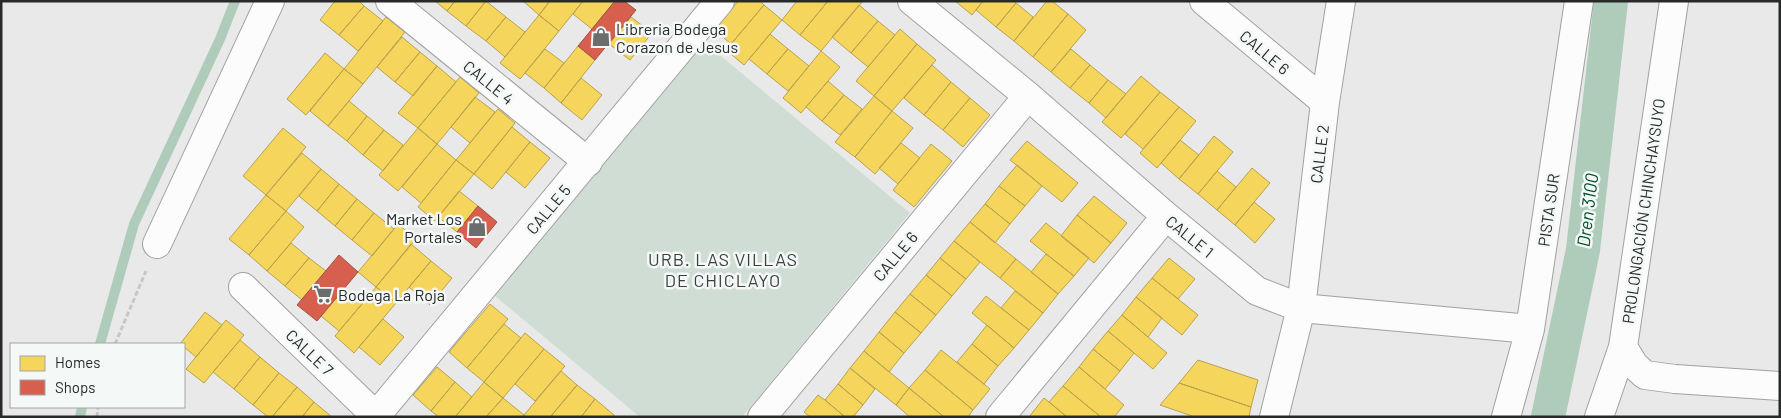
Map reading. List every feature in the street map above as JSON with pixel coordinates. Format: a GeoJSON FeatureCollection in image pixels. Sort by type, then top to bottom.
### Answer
{"type":"FeatureCollection","features":[{"type":"Feature","properties":{"kind":"street"},"geometry":{"type":"LineString","coordinates":[[157,244],[270,1]]}},
{"type":"Feature","properties":{"kind":"street","name":"CALLE 4"},"geometry":{"type":"LineString","coordinates":[[390,1],[588,162]]}},
{"type":"Feature","properties":{"kind":"street","name":"CALLE 5"},"geometry":{"type":"LineString","coordinates":[[376,416],[720,1]]}},
{"type":"Feature","properties":{"kind":"street","name":"CALLE 1"},"geometry":{"type":"LineString","coordinates":[[912,1],[1028,96],[1166,216],[1257,291],[1301,308],[1530,329]]}},
{"type":"Feature","properties":{"kind":"street","name":"CALLE 6"},"geometry":{"type":"LineString","coordinates":[[1204,1],[1325,102]]}},
{"type":"Feature","properties":{"kind":"street","name":"CALLE 2"},"geometry":{"type":"LineString","coordinates":[[1274,417],[1301,308],[1325,102],[1342,1]]}},
{"type":"Feature","properties":{"kind":"street","name":"PISTA SUR"},"geometry":{"type":"LineString","coordinates":[[1506,417],[1530,329],[1579,1]]}},
{"type":"Feature","properties":{"kind":"street","name":"PROLONGACIÓN CHINCHAYSUYO"},"geometry":{"type":"LineString","coordinates":[[1599,417],[1623,347],[1674,1]]}},
{"type":"Feature","properties":{"kind":"street","name":"CALLE 6"},"geometry":{"type":"LineString","coordinates":[[762,417],[1028,96]]}},
{"type":"Feature","properties":{"kind":"street"},"geometry":{"type":"LineString","coordinates":[[1000,417],[1166,216]]}},
{"type":"Feature","properties":{"kind":"street","name":"CALLE 7"},"geometry":{"type":"LineString","coordinates":[[243,287],[376,416]]}},
{"type":"Feature","properties":{"kind":"street"},"geometry":{"type":"LineString","coordinates":[[1623,347],[1634,365],[1645,375],[1675,379],[1780,386]]}},
{"type":"Feature","properties":{"kind":"path"},"geometry":{"type":"LineString","coordinates":[[115,343],[157,244]]}},
{"type":"Feature","properties":{"kind":"shaded area"},"geometry":{"type":"Polygon","coordinates":[[[704,42],[910,213],[742,417],[640,417],[495,296],[704,42]]]}},
{"type":"Feature","properties":{"kind":"building: Homes"},"geometry":{"type":"Polygon","coordinates":[[[335,1],[359,1],[364,6],[339,35],[320,20],[335,1]]]}},
{"type":"Feature","properties":{"kind":"building: Homes"},"geometry":{"type":"Polygon","coordinates":[[[435,1],[455,1],[447,11],[435,1]]]}},
{"type":"Feature","properties":{"kind":"building: Homes"},"geometry":{"type":"Polygon","coordinates":[[[455,1],[486,1],[466,26],[447,11],[455,1]]]}},
{"type":"Feature","properties":{"kind":"building: Homes"},"geometry":{"type":"Polygon","coordinates":[[[486,1],[506,17],[486,41],[466,26],[486,1]]]}},
{"type":"Feature","properties":{"kind":"building: Homes"},"geometry":{"type":"Polygon","coordinates":[[[523,1],[550,1],[539,15],[523,1]]]}},
{"type":"Feature","properties":{"kind":"building: Homes"},"geometry":{"type":"Polygon","coordinates":[[[550,1],[583,1],[559,31],[539,15],[550,1]]]}},
{"type":"Feature","properties":{"kind":"building: Homes"},"geometry":{"type":"Polygon","coordinates":[[[583,1],[614,2],[592,29],[573,14],[583,1]]]}},
{"type":"Feature","properties":{"kind":"building: Homes"},"geometry":{"type":"Polygon","coordinates":[[[738,1],[760,1],[764,5],[731,44],[715,30],[738,1]]]}},
{"type":"Feature","properties":{"kind":"building: Homes"},"geometry":{"type":"Polygon","coordinates":[[[797,1],[828,1],[800,35],[782,20],[797,1]]]}},
{"type":"Feature","properties":{"kind":"building: Homes"},"geometry":{"type":"Polygon","coordinates":[[[828,1],[863,1],[821,51],[800,35],[828,1]]]}},
{"type":"Feature","properties":{"kind":"building: Homes"},"geometry":{"type":"Polygon","coordinates":[[[955,1],[983,1],[972,15],[955,1]]]}},
{"type":"Feature","properties":{"kind":"building: Homes"},"geometry":{"type":"Polygon","coordinates":[[[983,1],[1014,1],[1016,3],[996,27],[976,10],[983,1]]]}},
{"type":"Feature","properties":{"kind":"building: Homes"},"geometry":{"type":"Polygon","coordinates":[[[1047,1],[1052,1],[1068,14],[1033,57],[1014,41],[1047,1]]]}},
{"type":"Feature","properties":{"kind":"building: Homes"},"geometry":{"type":"Polygon","coordinates":[[[1016,3],[1033,17],[1014,41],[996,27],[1016,3]]]}},
{"type":"Feature","properties":{"kind":"building: Homes"},"geometry":{"type":"Polygon","coordinates":[[[764,5],[782,20],[744,65],[726,50],[764,5]]]}},
{"type":"Feature","properties":{"kind":"building: Homes"},"geometry":{"type":"Polygon","coordinates":[[[859,5],[878,21],[851,53],[832,37],[859,5]]]}},
{"type":"Feature","properties":{"kind":"building: Homes"},"geometry":{"type":"Polygon","coordinates":[[[364,6],[383,21],[358,51],[339,35],[364,6]]]}},
{"type":"Feature","properties":{"kind":"building: Homes"},"geometry":{"type":"Polygon","coordinates":[[[1068,14],[1086,30],[1051,72],[1033,57],[1068,14]]]}},
{"type":"Feature","properties":{"kind":"building: Homes"},"geometry":{"type":"Polygon","coordinates":[[[539,15],[559,31],[520,79],[500,63],[539,15]]]}},
{"type":"Feature","properties":{"kind":"building: Homes"},"geometry":{"type":"Polygon","coordinates":[[[386,17],[405,32],[363,84],[344,69],[386,17]]]}},
{"type":"Feature","properties":{"kind":"building: Homes"},"geometry":{"type":"Polygon","coordinates":[[[506,17],[525,32],[505,57],[486,41],[506,17]]]}},
{"type":"Feature","properties":{"kind":"building: Homes"},"geometry":{"type":"Polygon","coordinates":[[[631,17],[652,33],[630,60],[609,44],[631,17]]]}},
{"type":"Feature","properties":{"kind":"building: Homes"},"geometry":{"type":"Polygon","coordinates":[[[878,21],[895,35],[868,67],[851,53],[878,21]]]}},
{"type":"Feature","properties":{"kind":"building: Homes"},"geometry":{"type":"Polygon","coordinates":[[[900,29],[917,44],[874,96],[856,81],[900,29]]]}},
{"type":"Feature","properties":{"kind":"building: Homes"},"geometry":{"type":"Polygon","coordinates":[[[770,34],[788,49],[767,74],[749,59],[770,34]]]}},
{"type":"Feature","properties":{"kind":"building: Homes"},"geometry":{"type":"Polygon","coordinates":[[[402,37],[420,52],[395,82],[377,67],[402,37]]]}},
{"type":"Feature","properties":{"kind":"building: Homes"},"geometry":{"type":"Polygon","coordinates":[[[917,44],[936,60],[892,111],[874,96],[917,44]]]}},
{"type":"Feature","properties":{"kind":"building: Homes"},"geometry":{"type":"Polygon","coordinates":[[[578,46],[595,60],[561,103],[544,88],[578,46]]]}},
{"type":"Feature","properties":{"kind":"building: Homes"},"geometry":{"type":"Polygon","coordinates":[[[545,49],[564,63],[544,88],[525,73],[545,49]]]}},
{"type":"Feature","properties":{"kind":"building: Homes"},"geometry":{"type":"Polygon","coordinates":[[[788,49],[809,66],[788,91],[767,74],[788,49]]]}},
{"type":"Feature","properties":{"kind":"building: Homes"},"geometry":{"type":"Polygon","coordinates":[[[1071,49],[1090,65],[1070,88],[1051,72],[1071,49]]]}},
{"type":"Feature","properties":{"kind":"building: Homes"},"geometry":{"type":"Polygon","coordinates":[[[821,51],[840,67],[801,113],[783,98],[821,51]]]}},
{"type":"Feature","properties":{"kind":"building: Homes"},"geometry":{"type":"Polygon","coordinates":[[[420,52],[437,66],[413,96],[395,82],[420,52]]]}},
{"type":"Feature","properties":{"kind":"building: Homes"},"geometry":{"type":"Polygon","coordinates":[[[325,53],[344,69],[306,115],[287,99],[325,53]]]}},
{"type":"Feature","properties":{"kind":"building: Homes"},"geometry":{"type":"Polygon","coordinates":[[[932,65],[951,82],[924,115],[904,98],[932,65]]]}},
{"type":"Feature","properties":{"kind":"building: Homes"},"geometry":{"type":"Polygon","coordinates":[[[1090,65],[1108,80],[1089,103],[1070,88],[1090,65]]]}},
{"type":"Feature","properties":{"kind":"building: Homes"},"geometry":{"type":"Polygon","coordinates":[[[437,66],[456,82],[418,128],[398,113],[437,66]]]}},
{"type":"Feature","properties":{"kind":"building: Homes"},"geometry":{"type":"Polygon","coordinates":[[[344,69],[363,84],[328,126],[310,111],[344,69]]]}},
{"type":"Feature","properties":{"kind":"building: Homes"},"geometry":{"type":"Polygon","coordinates":[[[1141,76],[1160,92],[1121,138],[1102,122],[1141,76]]]}},
{"type":"Feature","properties":{"kind":"building: Homes"},"geometry":{"type":"Polygon","coordinates":[[[460,77],[479,93],[437,144],[418,128],[460,77]]]}},
{"type":"Feature","properties":{"kind":"building: Homes"},"geometry":{"type":"Polygon","coordinates":[[[581,78],[602,95],[582,120],[561,103],[581,78]]]}},
{"type":"Feature","properties":{"kind":"building: Homes"},"geometry":{"type":"Polygon","coordinates":[[[1108,80],[1126,94],[1106,118],[1089,103],[1108,80]]]}},
{"type":"Feature","properties":{"kind":"building: Homes"},"geometry":{"type":"Polygon","coordinates":[[[828,81],[844,95],[822,121],[806,107],[828,81]]]}},
{"type":"Feature","properties":{"kind":"building: Homes"},"geometry":{"type":"Polygon","coordinates":[[[951,82],[970,98],[943,130],[924,115],[951,82]]]}},
{"type":"Feature","properties":{"kind":"building: Homes"},"geometry":{"type":"Polygon","coordinates":[[[1160,92],[1179,107],[1143,149],[1125,134],[1160,92]]]}},
{"type":"Feature","properties":{"kind":"building: Homes"},"geometry":{"type":"Polygon","coordinates":[[[844,95],[862,109],[840,135],[822,121],[844,95]]]}},
{"type":"Feature","properties":{"kind":"building: Homes"},"geometry":{"type":"Polygon","coordinates":[[[874,96],[892,111],[855,157],[835,142],[874,96]]]}},
{"type":"Feature","properties":{"kind":"building: Homes"},"geometry":{"type":"Polygon","coordinates":[[[475,97],[495,112],[470,143],[451,127],[475,97]]]}},
{"type":"Feature","properties":{"kind":"building: Homes"},"geometry":{"type":"Polygon","coordinates":[[[970,98],[990,115],[963,147],[943,130],[970,98]]]}},
{"type":"Feature","properties":{"kind":"building: Homes"},"geometry":{"type":"Polygon","coordinates":[[[349,101],[367,116],[347,141],[328,126],[349,101]]]}},
{"type":"Feature","properties":{"kind":"building: Homes"},"geometry":{"type":"Polygon","coordinates":[[[1179,107],[1196,121],[1157,168],[1140,153],[1179,107]]]}},
{"type":"Feature","properties":{"kind":"building: Homes"},"geometry":{"type":"Polygon","coordinates":[[[498,109],[515,123],[474,174],[456,160],[498,109]]]}},
{"type":"Feature","properties":{"kind":"building: Homes"},"geometry":{"type":"Polygon","coordinates":[[[892,111],[913,128],[875,174],[855,157],[892,111]]]}},
{"type":"Feature","properties":{"kind":"building: Homes"},"geometry":{"type":"Polygon","coordinates":[[[367,116],[384,130],[363,155],[347,141],[367,116]]]}},
{"type":"Feature","properties":{"kind":"building: Homes"},"geometry":{"type":"Polygon","coordinates":[[[512,127],[530,142],[492,189],[474,174],[512,127]]]}},
{"type":"Feature","properties":{"kind":"building: Homes"},"geometry":{"type":"Polygon","coordinates":[[[283,128],[306,147],[266,195],[243,176],[283,128]]]}},
{"type":"Feature","properties":{"kind":"building: Homes"},"geometry":{"type":"Polygon","coordinates":[[[418,128],[437,144],[398,191],[379,175],[418,128]]]}},
{"type":"Feature","properties":{"kind":"building: Homes"},"geometry":{"type":"Polygon","coordinates":[[[384,130],[403,145],[383,171],[363,155],[384,130]]]}},
{"type":"Feature","properties":{"kind":"building: Homes"},"geometry":{"type":"Polygon","coordinates":[[[1214,136],[1233,152],[1198,194],[1179,179],[1214,136]]]}},
{"type":"Feature","properties":{"kind":"building: Homes"},"geometry":{"type":"Polygon","coordinates":[[[1180,140],[1199,155],[1179,179],[1161,163],[1180,140]]]}},
{"type":"Feature","properties":{"kind":"building: Homes"},"geometry":{"type":"Polygon","coordinates":[[[1027,141],[1078,183],[1062,202],[1010,160],[1027,141]]]}},
{"type":"Feature","properties":{"kind":"building: Homes"},"geometry":{"type":"Polygon","coordinates":[[[530,142],[550,158],[525,188],[506,172],[530,142]]]}},
{"type":"Feature","properties":{"kind":"building: Homes"},"geometry":{"type":"Polygon","coordinates":[[[901,143],[920,158],[898,184],[879,168],[901,143]]]}},
{"type":"Feature","properties":{"kind":"building: Homes"},"geometry":{"type":"Polygon","coordinates":[[[437,144],[456,160],[421,203],[402,187],[437,144]]]}},
{"type":"Feature","properties":{"kind":"building: Homes"},"geometry":{"type":"Polygon","coordinates":[[[931,144],[952,161],[914,207],[893,190],[931,144]]]}},
{"type":"Feature","properties":{"kind":"building: Homes"},"geometry":{"type":"Polygon","coordinates":[[[302,153],[321,169],[286,211],[266,195],[302,153]]]}},
{"type":"Feature","properties":{"kind":"building: Homes"},"geometry":{"type":"Polygon","coordinates":[[[456,160],[474,174],[435,221],[418,207],[456,160]]]}},
{"type":"Feature","properties":{"kind":"building: Homes"},"geometry":{"type":"Polygon","coordinates":[[[1017,165],[1042,186],[1025,206],[999,186],[1017,165]]]}},
{"type":"Feature","properties":{"kind":"building: Homes"},"geometry":{"type":"Polygon","coordinates":[[[1252,168],[1270,183],[1235,225],[1217,210],[1252,168]]]}},
{"type":"Feature","properties":{"kind":"building: Homes"},"geometry":{"type":"Polygon","coordinates":[[[321,169],[339,184],[317,211],[299,196],[321,169]]]}},
{"type":"Feature","properties":{"kind":"building: Homes"},"geometry":{"type":"Polygon","coordinates":[[[1217,171],[1236,187],[1217,210],[1198,194],[1217,171]]]}},
{"type":"Feature","properties":{"kind":"building: Homes"},"geometry":{"type":"Polygon","coordinates":[[[339,184],[357,199],[335,226],[317,211],[339,184]]]}},
{"type":"Feature","properties":{"kind":"building: Homes"},"geometry":{"type":"Polygon","coordinates":[[[999,186],[1025,206],[1010,224],[985,204],[999,186]]]}},
{"type":"Feature","properties":{"kind":"building: Homes"},"geometry":{"type":"Polygon","coordinates":[[[459,191],[478,206],[457,232],[438,217],[459,191]]]}},
{"type":"Feature","properties":{"kind":"building: Homes"},"geometry":{"type":"Polygon","coordinates":[[[266,195],[286,211],[249,255],[229,239],[266,195]]]}},
{"type":"Feature","properties":{"kind":"building: Homes"},"geometry":{"type":"Polygon","coordinates":[[[1094,196],[1127,223],[1111,243],[1077,215],[1094,196]]]}},
{"type":"Feature","properties":{"kind":"building: Homes"},"geometry":{"type":"Polygon","coordinates":[[[357,199],[374,213],[352,240],[335,226],[357,199]]]}},
{"type":"Feature","properties":{"kind":"building: Homes"},"geometry":{"type":"Polygon","coordinates":[[[1254,202],[1275,219],[1255,243],[1235,225],[1254,202]]]}},
{"type":"Feature","properties":{"kind":"building: Homes"},"geometry":{"type":"Polygon","coordinates":[[[985,204],[1010,224],[995,243],[970,222],[985,204]]]}},
{"type":"Feature","properties":{"kind":"building: Homes"},"geometry":{"type":"Polygon","coordinates":[[[286,211],[304,227],[267,271],[249,255],[286,211]]]}},
{"type":"Feature","properties":{"kind":"building: Homes"},"geometry":{"type":"Polygon","coordinates":[[[374,213],[394,229],[372,256],[352,240],[374,213]]]}},
{"type":"Feature","properties":{"kind":"building: Homes"},"geometry":{"type":"Polygon","coordinates":[[[1077,215],[1111,243],[1094,263],[1061,236],[1077,215]]]}},
{"type":"Feature","properties":{"kind":"building: Homes"},"geometry":{"type":"Polygon","coordinates":[[[970,222],[1016,259],[1000,278],[954,241],[970,222]]]}},
{"type":"Feature","properties":{"kind":"building: Homes"},"geometry":{"type":"Polygon","coordinates":[[[1046,223],[1089,258],[1074,276],[1030,241],[1046,223]]]}},
{"type":"Feature","properties":{"kind":"building: Homes"},"geometry":{"type":"Polygon","coordinates":[[[398,224],[416,239],[376,287],[358,272],[398,224]]]}},
{"type":"Feature","properties":{"kind":"building: Homes"},"geometry":{"type":"Polygon","coordinates":[[[954,241],[980,262],[966,279],[940,258],[954,241]]]}},
{"type":"Feature","properties":{"kind":"building: Homes"},"geometry":{"type":"Polygon","coordinates":[[[291,243],[309,258],[285,286],[267,271],[291,243]]]}},
{"type":"Feature","properties":{"kind":"building: Homes"},"geometry":{"type":"Polygon","coordinates":[[[411,244],[431,261],[396,303],[376,287],[411,244]]]}},
{"type":"Feature","properties":{"kind":"building: Homes"},"geometry":{"type":"Polygon","coordinates":[[[1046,254],[1074,276],[1058,294],[1031,272],[1046,254]]]}},
{"type":"Feature","properties":{"kind":"building: Homes"},"geometry":{"type":"Polygon","coordinates":[[[309,258],[326,271],[302,300],[285,286],[309,258]]]}},
{"type":"Feature","properties":{"kind":"building: Homes"},"geometry":{"type":"Polygon","coordinates":[[[940,258],[966,279],[952,296],[926,275],[940,258]]]}},
{"type":"Feature","properties":{"kind":"building: Homes"},"geometry":{"type":"Polygon","coordinates":[[[1169,258],[1195,279],[1178,299],[1152,278],[1169,258]]]}},
{"type":"Feature","properties":{"kind":"building: Homes"},"geometry":{"type":"Polygon","coordinates":[[[1016,259],[1058,294],[1043,313],[1000,278],[1016,259]]]}},
{"type":"Feature","properties":{"kind":"building: Homes"},"geometry":{"type":"Polygon","coordinates":[[[431,261],[452,278],[430,305],[409,287],[431,261]]]}},
{"type":"Feature","properties":{"kind":"building: Homes"},"geometry":{"type":"Polygon","coordinates":[[[926,275],[952,296],[936,315],[910,294],[926,275]]]}},
{"type":"Feature","properties":{"kind":"building: Homes"},"geometry":{"type":"Polygon","coordinates":[[[1152,278],[1198,315],[1182,335],[1136,297],[1152,278]]]}},
{"type":"Feature","properties":{"kind":"building: Homes"},"geometry":{"type":"Polygon","coordinates":[[[376,287],[396,303],[354,353],[335,336],[376,287]]]}},
{"type":"Feature","properties":{"kind":"building: Homes"},"geometry":{"type":"Polygon","coordinates":[[[345,288],[363,303],[339,331],[321,316],[345,288]]]}},
{"type":"Feature","properties":{"kind":"building: Homes"},"geometry":{"type":"Polygon","coordinates":[[[1015,291],[1043,313],[1029,330],[1001,308],[1015,291]]]}},
{"type":"Feature","properties":{"kind":"building: Homes"},"geometry":{"type":"Polygon","coordinates":[[[910,294],[936,315],[921,333],[895,312],[910,294]]]}},
{"type":"Feature","properties":{"kind":"building: Homes"},"geometry":{"type":"Polygon","coordinates":[[[986,296],[1029,330],[1014,348],[972,313],[986,296]]]}},
{"type":"Feature","properties":{"kind":"building: Homes"},"geometry":{"type":"Polygon","coordinates":[[[1136,297],[1162,318],[1148,337],[1122,315],[1136,297]]]}},
{"type":"Feature","properties":{"kind":"building: Homes"},"geometry":{"type":"Polygon","coordinates":[[[490,304],[508,319],[467,368],[449,352],[490,304]]]}},
{"type":"Feature","properties":{"kind":"building: Homes"},"geometry":{"type":"Polygon","coordinates":[[[205,312],[222,325],[196,357],[185,348],[185,343],[181,343],[205,312]]]}},
{"type":"Feature","properties":{"kind":"building: Homes"},"geometry":{"type":"Polygon","coordinates":[[[895,312],[921,333],[904,353],[879,332],[895,312]]]}},
{"type":"Feature","properties":{"kind":"building: Homes"},"geometry":{"type":"Polygon","coordinates":[[[1122,315],[1167,353],[1153,369],[1108,331],[1122,315]]]}},
{"type":"Feature","properties":{"kind":"building: Homes"},"geometry":{"type":"Polygon","coordinates":[[[383,319],[404,337],[380,365],[359,347],[383,319]]]}},
{"type":"Feature","properties":{"kind":"building: Homes"},"geometry":{"type":"Polygon","coordinates":[[[226,320],[244,335],[204,383],[186,369],[226,320]]]}},
{"type":"Feature","properties":{"kind":"building: Homes"},"geometry":{"type":"Polygon","coordinates":[[[504,324],[521,338],[484,382],[467,368],[504,324]]]}},
{"type":"Feature","properties":{"kind":"building: Homes"},"geometry":{"type":"Polygon","coordinates":[[[987,325],[1014,348],[998,366],[972,344],[987,325]]]}},
{"type":"Feature","properties":{"kind":"building: Homes"},"geometry":{"type":"Polygon","coordinates":[[[1108,331],[1134,353],[1120,371],[1093,349],[1108,331]]]}},
{"type":"Feature","properties":{"kind":"building: Homes"},"geometry":{"type":"Polygon","coordinates":[[[879,332],[904,353],[889,372],[864,351],[879,332]]]}},
{"type":"Feature","properties":{"kind":"building: Homes"},"geometry":{"type":"Polygon","coordinates":[[[525,333],[544,349],[503,398],[484,382],[525,333]]]}},
{"type":"Feature","properties":{"kind":"building: Homes"},"geometry":{"type":"Polygon","coordinates":[[[240,340],[260,357],[234,389],[213,372],[240,340]]]}},
{"type":"Feature","properties":{"kind":"building: Homes"},"geometry":{"type":"Polygon","coordinates":[[[972,344],[998,366],[984,384],[957,362],[972,344]]]}},
{"type":"Feature","properties":{"kind":"building: Homes"},"geometry":{"type":"Polygon","coordinates":[[[544,349],[565,366],[535,401],[515,384],[544,349]]]}},
{"type":"Feature","properties":{"kind":"building: Homes"},"geometry":{"type":"Polygon","coordinates":[[[1093,349],[1120,371],[1105,389],[1079,367],[1093,349]]]}},
{"type":"Feature","properties":{"kind":"building: Homes"},"geometry":{"type":"Polygon","coordinates":[[[941,350],[990,389],[973,410],[925,370],[941,350]]]}},
{"type":"Feature","properties":{"kind":"building: Homes"},"geometry":{"type":"Polygon","coordinates":[[[864,351],[909,388],[896,405],[850,368],[864,351]]]}},
{"type":"Feature","properties":{"kind":"building: Homes"},"geometry":{"type":"Polygon","coordinates":[[[260,357],[279,373],[253,405],[234,389],[260,357]]]}},
{"type":"Feature","properties":{"kind":"building: Homes"},"geometry":{"type":"Polygon","coordinates":[[[1198,360],[1258,380],[1251,407],[1179,383],[1198,360]]]}},
{"type":"Feature","properties":{"kind":"building: Homes"},"geometry":{"type":"Polygon","coordinates":[[[437,367],[455,382],[431,411],[413,395],[437,367]]]}},
{"type":"Feature","properties":{"kind":"building: Homes"},"geometry":{"type":"Polygon","coordinates":[[[1079,367],[1124,405],[1114,417],[1101,417],[1063,386],[1079,367]]]}},
{"type":"Feature","properties":{"kind":"building: Homes"},"geometry":{"type":"Polygon","coordinates":[[[850,368],[875,389],[863,405],[838,384],[850,368]]]}},
{"type":"Feature","properties":{"kind":"building: Homes"},"geometry":{"type":"Polygon","coordinates":[[[925,370],[973,410],[968,417],[944,417],[909,388],[925,370]]]}},
{"type":"Feature","properties":{"kind":"building: Homes"},"geometry":{"type":"Polygon","coordinates":[[[561,371],[577,385],[550,417],[525,417],[524,415],[561,371]]]}},
{"type":"Feature","properties":{"kind":"building: Homes"},"geometry":{"type":"Polygon","coordinates":[[[279,373],[297,387],[272,417],[268,417],[253,405],[279,373]]]}},
{"type":"Feature","properties":{"kind":"building: Homes"},"geometry":{"type":"Polygon","coordinates":[[[455,382],[472,397],[455,417],[439,417],[431,411],[455,382]]]}},
{"type":"Feature","properties":{"kind":"building: Homes"},"geometry":{"type":"Polygon","coordinates":[[[484,382],[503,398],[486,417],[455,417],[484,382]]]}},
{"type":"Feature","properties":{"kind":"building: Homes"},"geometry":{"type":"Polygon","coordinates":[[[1179,383],[1251,407],[1249,417],[1195,417],[1160,405],[1179,383]]]}},
{"type":"Feature","properties":{"kind":"building: Homes"},"geometry":{"type":"Polygon","coordinates":[[[838,384],[863,405],[853,417],[845,417],[825,400],[838,384]]]}},
{"type":"Feature","properties":{"kind":"building: Homes"},"geometry":{"type":"Polygon","coordinates":[[[577,385],[595,399],[581,417],[553,417],[552,415],[577,385]]]}},
{"type":"Feature","properties":{"kind":"building: Homes"},"geometry":{"type":"Polygon","coordinates":[[[1063,386],[1101,417],[1067,417],[1049,402],[1063,386]]]}},
{"type":"Feature","properties":{"kind":"building: Homes"},"geometry":{"type":"Polygon","coordinates":[[[297,387],[314,402],[302,417],[272,417],[297,387]]]}},
{"type":"Feature","properties":{"kind":"building: Homes"},"geometry":{"type":"Polygon","coordinates":[[[909,388],[944,417],[910,417],[896,405],[909,388]]]}},
{"type":"Feature","properties":{"kind":"building: Homes"},"geometry":{"type":"Polygon","coordinates":[[[818,395],[845,417],[810,417],[804,412],[818,395]]]}},
{"type":"Feature","properties":{"kind":"building: Homes"},"geometry":{"type":"Polygon","coordinates":[[[503,398],[524,415],[522,417],[486,417],[503,398]]]}},
{"type":"Feature","properties":{"kind":"building: Homes"},"geometry":{"type":"Polygon","coordinates":[[[1044,398],[1049,402],[1067,417],[1029,417],[1044,398]]]}},
{"type":"Feature","properties":{"kind":"building: Homes"},"geometry":{"type":"Polygon","coordinates":[[[595,399],[614,415],[613,417],[581,417],[595,399]]]}},
{"type":"Feature","properties":{"kind":"building: Homes"},"geometry":{"type":"Polygon","coordinates":[[[314,402],[332,417],[302,417],[314,402]]]}},
{"type":"Feature","properties":{"kind":"building: Shops","name":"Libreria Bodega Corazon de Jesus"},"geometry":{"type":"Polygon","coordinates":[[[615,1],[624,1],[636,10],[595,60],[578,46],[615,1]]]}},
{"type":"Feature","properties":{"kind":"building: Shops","name":"Market Los Portales"},"geometry":{"type":"Polygon","coordinates":[[[478,206],[497,222],[476,248],[457,232],[478,206]]]}},
{"type":"Feature","properties":{"kind":"building: Shops","name":"Bodega La Roja"},"geometry":{"type":"Polygon","coordinates":[[[339,255],[358,272],[317,321],[297,305],[339,255]]]}},
{"type":"Feature","properties":{"kind":"waterway"},"geometry":{"type":"LineString","coordinates":[[100,343],[134,224],[220,39],[235,1]]}},
{"type":"Feature","properties":{"kind":"waterway","name":"Dren 3100"},"geometry":{"type":"LineString","coordinates":[[1548,417],[1583,250],[1611,1]]}},
{"type":"Feature","properties":{"kind":"waterway"},"geometry":{"type":"LineString","coordinates":[[80,417],[82,408]]}},
{"type":"Feature","properties":{"kind":"place","name":"Libreria Bodega Corazon de Jesus"},"geometry":{"type":"Point","coordinates":[601,37]}},
{"type":"Feature","properties":{"kind":"place","name":"Market Los Portales"},"geometry":{"type":"Point","coordinates":[477,227]}},
{"type":"Feature","properties":{"kind":"place","name":"Bodega La Roja"},"geometry":{"type":"Point","coordinates":[323,294]}},
{"type":"Feature","properties":{"kind":"district","name":"URB. LAS VILLAS DE CHICLAYO"},"geometry":{"type":"Point","coordinates":[723,269]}}]}
